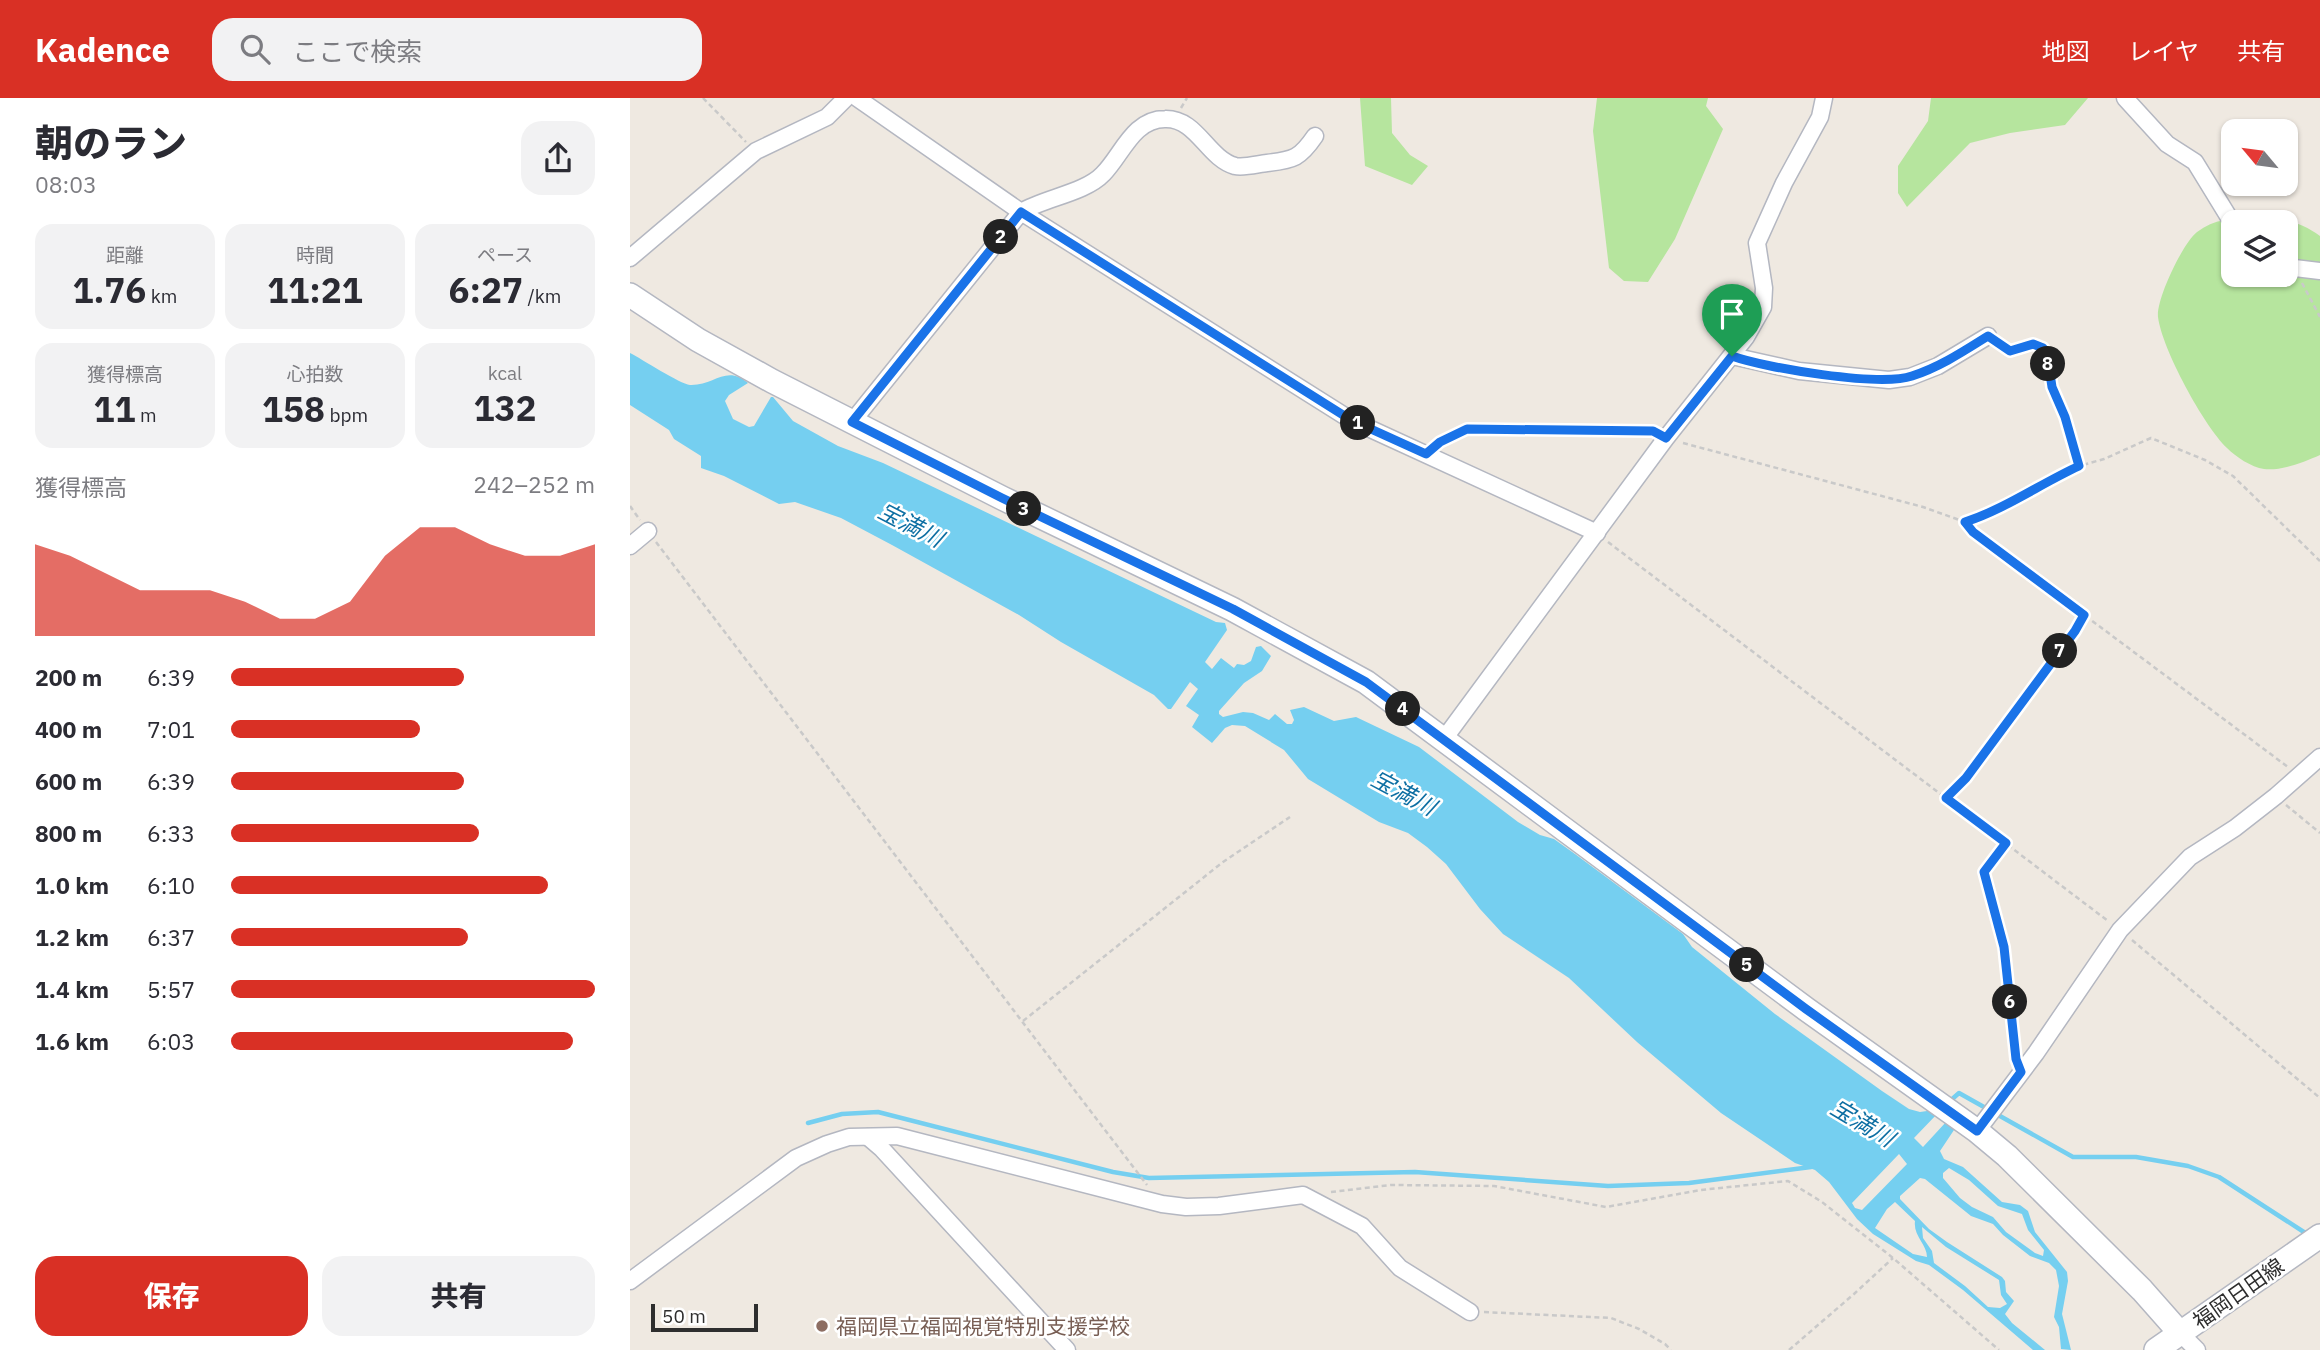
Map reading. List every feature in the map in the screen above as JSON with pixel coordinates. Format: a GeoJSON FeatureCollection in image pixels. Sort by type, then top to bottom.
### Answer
{"type":"FeatureCollection","features":[{"type":"Feature","properties":{"kind":"street"},"geometry":{"type":"LineString","coordinates":[[630,258],[756,151],[827,117],[846,98]]}},
{"type":"Feature","properties":{"kind":"street"},"geometry":{"type":"LineString","coordinates":[[857,98],[1021,212],[1351,420],[1597,533]]}},
{"type":"Feature","properties":{"kind":"street"},"geometry":{"type":"LineString","coordinates":[[1444,739],[1666,438],[1746,337],[1763,307],[1764,288],[1758,243],[1784,183],[1820,117],[1824,98]]}},
{"type":"Feature","properties":{"kind":"street"},"geometry":{"type":"LineString","coordinates":[[2125,98],[2167,144],[2195,162],[2224,210]]}},
{"type":"Feature","properties":{"kind":"street"},"geometry":{"type":"LineString","coordinates":[[852,422],[1021,212],[1033,204],[1086,185],[1103,175],[1129,138],[1148,123],[1165,119],[1181,122],[1201,137],[1220,157],[1236,166],[1287,162],[1303,153],[1315,136]]}},
{"type":"Feature","properties":{"kind":"street"},"geometry":{"type":"LineString","coordinates":[[2298,268],[2320,271]]}},
{"type":"Feature","properties":{"kind":"street"},"geometry":{"type":"LineString","coordinates":[[630,295],[698,340],[772,381],[1002,498],[1233,609],[1366,682],[1806,1009],[1977,1131],[2007,1156],[2142,1290],[2169,1341],[2197,1350]]}},
{"type":"Feature","properties":{"kind":"street"},"geometry":{"type":"LineString","coordinates":[[1732,356],[1799,371],[1888,380],[1910,377],[1938,366],[1988,336]]}},
{"type":"Feature","properties":{"kind":"street"},"geometry":{"type":"LineString","coordinates":[[630,547],[648,531]]}},
{"type":"Feature","properties":{"kind":"street"},"geometry":{"type":"LineString","coordinates":[[1977,1131],[2120,930],[2190,857],[2235,828],[2320,757]]}},
{"type":"Feature","properties":{"kind":"street"},"geometry":{"type":"LineString","coordinates":[[630,1281],[796,1158],[849,1137],[897,1136],[1162,1204],[1186,1207],[1219,1206],[1303,1195],[1362,1226],[1400,1268],[1470,1312]]}},
{"type":"Feature","properties":{"kind":"street"},"geometry":{"type":"LineString","coordinates":[[868,1137],[1067,1350]]}},
{"type":"Feature","properties":{"kind":"street","name":"福岡日田線"},"geometry":{"type":"LineString","coordinates":[[2169,1341],[2320,1236]]}},
{"type":"Feature","properties":{"kind":"path"},"geometry":{"type":"LineString","coordinates":[[702,98],[756,151]]}},
{"type":"Feature","properties":{"kind":"path"},"geometry":{"type":"LineString","coordinates":[[2298,279],[2320,317]]}},
{"type":"Feature","properties":{"kind":"path"},"geometry":{"type":"LineString","coordinates":[[1988,336],[2010,351],[2033,344],[2043,348],[2047,354],[2052,387],[2065,417],[2079,466]]}},
{"type":"Feature","properties":{"kind":"path"},"geometry":{"type":"LineString","coordinates":[[1426,454],[1440,442],[1467,429],[1653,431],[1666,438],[1923,507],[1965,522],[1973,532],[2298,775]]}},
{"type":"Feature","properties":{"kind":"path"},"geometry":{"type":"LineString","coordinates":[[1965,522],[1992,513],[2046,481],[2079,466],[2104,459],[2151,438],[2205,460],[2233,476],[2320,561]]}},
{"type":"Feature","properties":{"kind":"path"},"geometry":{"type":"LineString","coordinates":[[630,506],[1162,1204]]}},
{"type":"Feature","properties":{"kind":"path"},"geometry":{"type":"LineString","coordinates":[[1597,533],[2120,930],[2320,1098]]}},
{"type":"Feature","properties":{"kind":"path"},"geometry":{"type":"LineString","coordinates":[[1946,798],[1966,778],[2084,615]]}},
{"type":"Feature","properties":{"kind":"path"},"geometry":{"type":"LineString","coordinates":[[2276,796],[2320,833]]}},
{"type":"Feature","properties":{"kind":"path"},"geometry":{"type":"LineString","coordinates":[[1023,1021],[1223,862],[1290,817]]}},
{"type":"Feature","properties":{"kind":"path"},"geometry":{"type":"LineString","coordinates":[[2006,843],[1984,872],[2004,947],[2016,1059],[2021,1072]]}},
{"type":"Feature","properties":{"kind":"path"},"geometry":{"type":"LineString","coordinates":[[1303,1195],[1391,1185],[1494,1186],[1606,1207],[1701,1191],[1788,1181],[1822,1202],[1892,1258],[1999,1350]]}},
{"type":"Feature","properties":{"kind":"path"},"geometry":{"type":"LineString","coordinates":[[1789,1350],[1892,1258]]}},
{"type":"Feature","properties":{"kind":"path"},"geometry":{"type":"LineString","coordinates":[[1470,1312],[1611,1318],[1639,1329],[1665,1343],[1671,1350]]}},
{"type":"Feature","properties":{"kind":"green space"},"geometry":{"type":"Polygon","coordinates":[[[1360,98],[1391,98],[1392,133],[1410,155],[1428,166],[1412,185],[1365,166],[1360,98]]]}},
{"type":"Feature","properties":{"kind":"green space"},"geometry":{"type":"Polygon","coordinates":[[[1597,98],[1708,98],[1706,106],[1723,129],[1675,239],[1648,282],[1624,281],[1609,268],[1593,131],[1597,98]]]}},
{"type":"Feature","properties":{"kind":"green space"},"geometry":{"type":"Polygon","coordinates":[[[1931,98],[2088,98],[2065,125],[2010,133],[1970,143],[1907,207],[1898,193],[1898,166],[1928,121],[1931,98]]]}},
{"type":"Feature","properties":{"kind":"green space"},"geometry":{"type":"Polygon","coordinates":[[[2221,221],[2221,287],[2298,287],[2298,224],[2320,236],[2320,455],[2278,469],[2259,468],[2239,458],[2207,423],[2176,367],[2161,331],[2158,317],[2161,298],[2178,259],[2191,238],[2210,224],[2221,221]]]}},
{"type":"Feature","properties":{"kind":"water","name":"宝満川"},"geometry":{"type":"Polygon","coordinates":[[[630,353],[685,384],[698,384],[733,375],[740,378],[748,383],[729,395],[725,401],[733,419],[749,427],[754,426],[773,397],[793,421],[838,446],[883,463],[1216,622],[1225,623],[1227,630],[1205,662],[1212,669],[1221,658],[1234,668],[1237,664],[1244,665],[1251,661],[1256,647],[1261,646],[1271,656],[1262,671],[1244,683],[1219,711],[1223,717],[1243,712],[1269,720],[1275,714],[1287,724],[1292,724],[1294,720],[1290,710],[1304,707],[1334,721],[1356,717],[1419,747],[1518,822],[1540,835],[1554,839],[1683,934],[1692,947],[1775,1014],[1882,1091],[1909,1109],[1920,1112],[1934,1110],[1938,1113],[1914,1138],[1923,1147],[1946,1122],[1954,1130],[1940,1151],[1944,1159],[1963,1167],[2002,1202],[2020,1205],[2028,1211],[2035,1232],[2067,1272],[2062,1314],[2071,1350],[2061,1349],[2059,1327],[2054,1317],[2059,1286],[2056,1270],[2049,1263],[2030,1256],[1993,1224],[1971,1216],[1925,1179],[1920,1178],[1900,1196],[1929,1229],[2002,1277],[2006,1292],[2014,1301],[2005,1314],[2045,1350],[2033,1350],[1963,1290],[1929,1265],[1916,1261],[1873,1234],[1857,1219],[1829,1182],[1815,1170],[1795,1163],[1721,1113],[1637,1042],[1569,978],[1503,934],[1446,864],[1427,847],[1408,833],[1379,822],[1308,779],[1284,750],[1245,726],[1232,725],[1225,728],[1212,743],[1192,727],[1199,715],[1186,706],[1198,689],[1190,682],[1171,709],[1168,709],[1154,695],[1019,615],[841,518],[795,502],[779,504],[724,476],[701,468],[701,456],[674,439],[669,430],[630,405],[630,353]],[[1899,1154],[1852,1203],[1855,1208],[1862,1210],[1907,1164],[1899,1154]],[[1949,1168],[1943,1173],[1943,1178],[1960,1198],[1993,1217],[2006,1232],[2043,1256],[2044,1250],[2028,1230],[2022,1214],[1998,1206],[1969,1180],[1949,1168]],[[1895,1202],[1875,1228],[1913,1254],[1927,1257],[1916,1231],[1915,1221],[1895,1202]],[[1922,1227],[1923,1238],[1932,1251],[1934,1263],[1988,1307],[2000,1308],[2007,1304],[2001,1295],[1999,1280],[1946,1247],[1922,1227]]]}},
{"type":"Feature","properties":{"kind":"waterway"},"geometry":{"type":"LineString","coordinates":[[1950,1101],[1959,1093],[2073,1157],[2136,1157],[2188,1166],[2219,1177],[2310,1236]]}},
{"type":"Feature","properties":{"kind":"waterway"},"geometry":{"type":"LineString","coordinates":[[808,1123],[842,1114],[878,1112],[1113,1172],[1149,1178],[1415,1172],[1608,1186],[1689,1183],[1811,1167]]}},
{"type":"Feature","properties":{"kind":"place","name":"福岡県立福岡視覚特別支援学校"},"geometry":{"type":"Point","coordinates":[822,1326]}},
{"type":"Feature","properties":{"kind":"route"},"geometry":{"type":"LineString","coordinates":[[1021,212],[1351,420],[1426,454],[1440,442],[1467,429],[1653,431],[1666,438],[1732,356],[1799,371],[1888,380],[1910,377],[1938,366],[1988,336],[2010,351],[2033,344],[2043,348],[2047,354],[2052,387],[2065,417],[2079,466],[2046,481],[1992,513],[1965,522],[1973,532],[2084,615],[1966,778],[1946,798],[2006,843],[1984,872],[2004,947],[2016,1059],[2021,1072],[1977,1131],[1806,1009],[1366,682],[1233,609],[1002,498],[852,422],[1021,212]]}}]}
